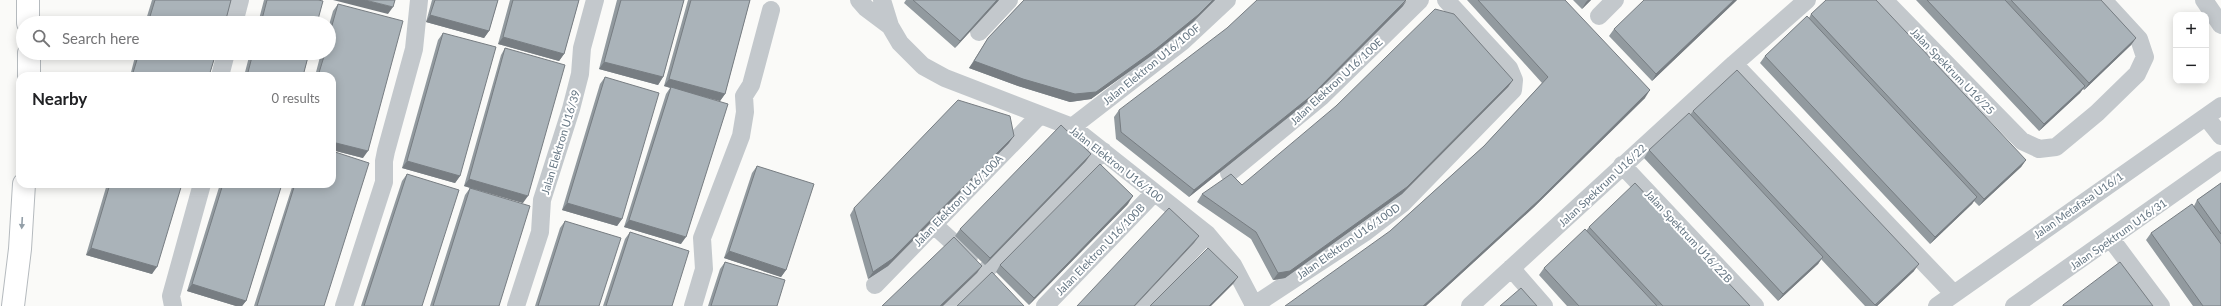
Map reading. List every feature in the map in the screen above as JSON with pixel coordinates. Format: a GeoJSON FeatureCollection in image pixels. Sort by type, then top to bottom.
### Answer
{"type":"FeatureCollection","features":[{"type":"Feature","properties":{"kind":"main road"},"geometry":{"type":"LineString","coordinates":[[28,0],[28,16]]}},
{"type":"Feature","properties":{"kind":"main road"},"geometry":{"type":"LineString","coordinates":[[29,60],[29,72]]}},
{"type":"Feature","properties":{"kind":"main road"},"geometry":{"type":"LineString","coordinates":[[13,306],[20,249],[24,188]]}},
{"type":"Feature","properties":{"kind":"street"},"geometry":{"type":"LineString","coordinates":[[236,16],[240,0]]}},
{"type":"Feature","properties":{"kind":"street"},"geometry":{"type":"LineString","coordinates":[[344,306],[384,182],[384,161],[414,49],[416,11],[419,0]]}},
{"type":"Feature","properties":{"kind":"street","name":"Jalan Elektron U16/39"},"geometry":{"type":"LineString","coordinates":[[516,306],[540,232],[542,200],[572,109],[580,74],[582,48],[595,0]]}},
{"type":"Feature","properties":{"kind":"street"},"geometry":{"type":"LineString","coordinates":[[859,0],[866,8],[890,26]]}},
{"type":"Feature","properties":{"kind":"street"},"geometry":{"type":"LineString","coordinates":[[882,0],[890,26]]}},
{"type":"Feature","properties":{"kind":"street"},"geometry":{"type":"LineString","coordinates":[[979,32],[1009,0]]}},
{"type":"Feature","properties":{"kind":"street","name":"Jalan Elektron U16/100F"},"geometry":{"type":"LineString","coordinates":[[1072,127],[1182,42],[1228,0]]}},
{"type":"Feature","properties":{"kind":"street","name":"Jalan Elektron U16/100E"},"geometry":{"type":"LineString","coordinates":[[1229,173],[1322,97],[1420,0]]}},
{"type":"Feature","properties":{"kind":"street","name":"Jalan Elektron U16/100D"},"geometry":{"type":"LineString","coordinates":[[1254,305],[1364,233],[1403,203],[1508,97],[1513,90],[1514,80],[1509,68],[1446,0]]}},
{"type":"Feature","properties":{"kind":"street"},"geometry":{"type":"LineString","coordinates":[[1598,16],[1615,0]]}},
{"type":"Feature","properties":{"kind":"street","name":"Jalan Spektrum U16/22"},"geometry":{"type":"LineString","coordinates":[[1470,306],[1734,64],[1807,0]]}},
{"type":"Feature","properties":{"kind":"street","name":"Jalan Spektrum U16/25"},"geometry":{"type":"LineString","coordinates":[[1884,0],[2022,141],[2039,150],[2056,147],[2096,113],[2137,74],[2145,57],[2139,39],[2103,0]]}},
{"type":"Feature","properties":{"kind":"street"},"geometry":{"type":"LineString","coordinates":[[2204,0],[2221,25]]}},
{"type":"Feature","properties":{"kind":"street"},"geometry":{"type":"LineString","coordinates":[[693,306],[704,269],[702,238],[741,136],[745,112],[744,96],[751,85],[771,10]]}},
{"type":"Feature","properties":{"kind":"street","name":"Jalan Elektron U16/100"},"geometry":{"type":"LineString","coordinates":[[890,26],[900,43],[923,66],[945,78],[1072,127],[1207,234],[1233,265],[1254,305]]}},
{"type":"Feature","properties":{"kind":"street"},"geometry":{"type":"LineString","coordinates":[[221,72],[224,60]]}},
{"type":"Feature","properties":{"kind":"street"},"geometry":{"type":"LineString","coordinates":[[1734,64],[1953,293]]}},
{"type":"Feature","properties":{"kind":"street","name":"Jalan Metafasa U16/1"},"geometry":{"type":"LineString","coordinates":[[1937,306],[1953,293],[2221,106]]}},
{"type":"Feature","properties":{"kind":"street","name":"Jalan Elektron U16/100A"},"geometry":{"type":"LineString","coordinates":[[875,285],[1040,115]]}},
{"type":"Feature","properties":{"kind":"street"},"geometry":{"type":"LineString","coordinates":[[2206,116],[2221,136]]}},
{"type":"Feature","properties":{"kind":"street"},"geometry":{"type":"LineString","coordinates":[[950,306],[990,277],[1103,151]]}},
{"type":"Feature","properties":{"kind":"street","name":"Jalan Spektrum U16/31"},"geometry":{"type":"LineString","coordinates":[[2014,306],[2221,160]]}},
{"type":"Feature","properties":{"kind":"street","name":"Jalan Spektrum U16/22B"},"geometry":{"type":"LineString","coordinates":[[1622,166],[1756,306]]}},
{"type":"Feature","properties":{"kind":"street"},"geometry":{"type":"LineString","coordinates":[[173,306],[171,296],[201,188]]}},
{"type":"Feature","properties":{"kind":"street","name":"Jalan Elektron U16/100B"},"geometry":{"type":"LineString","coordinates":[[1045,306],[1154,193]]}},
{"type":"Feature","properties":{"kind":"street"},"geometry":{"type":"LineString","coordinates":[[934,225],[990,277]]}},
{"type":"Feature","properties":{"kind":"street"},"geometry":{"type":"LineString","coordinates":[[1140,306],[1207,234]]}},
{"type":"Feature","properties":{"kind":"street"},"geometry":{"type":"LineString","coordinates":[[2111,239],[2161,306]]}},
{"type":"Feature","properties":{"kind":"street"},"geometry":{"type":"LineString","coordinates":[[1510,268],[1544,306]]}},
{"type":"Feature","properties":{"kind":"building"},"geometry":{"type":"Polygon","coordinates":[[[155,0],[231,0],[227,16],[150,16],[155,0]]]}},
{"type":"Feature","properties":{"kind":"building"},"geometry":{"type":"Polygon","coordinates":[[[267,0],[323,1],[319,16],[263,16],[267,0]]]}},
{"type":"Feature","properties":{"kind":"building"},"geometry":{"type":"Polygon","coordinates":[[[365,0],[395,0],[393,7],[365,0]]]}},
{"type":"Feature","properties":{"kind":"building"},"geometry":{"type":"Polygon","coordinates":[[[435,0],[498,0],[489,31],[430,15],[435,0]]]}},
{"type":"Feature","properties":{"kind":"building"},"geometry":{"type":"Polygon","coordinates":[[[513,0],[579,0],[564,54],[503,37],[513,0]]]}},
{"type":"Feature","properties":{"kind":"building"},"geometry":{"type":"Polygon","coordinates":[[[621,0],[684,0],[663,77],[604,62],[621,0]]]}},
{"type":"Feature","properties":{"kind":"building"},"geometry":{"type":"Polygon","coordinates":[[[691,0],[750,0],[725,94],[669,79],[691,0]]]}},
{"type":"Feature","properties":{"kind":"building"},"geometry":{"type":"Polygon","coordinates":[[[913,0],[997,0],[960,41],[913,0]]]}},
{"type":"Feature","properties":{"kind":"building"},"geometry":{"type":"Polygon","coordinates":[[[1024,0],[1213,0],[1198,15],[1156,49],[1096,92],[1075,94],[1023,79],[974,61],[988,38],[1024,0]]]}},
{"type":"Feature","properties":{"kind":"building"},"geometry":{"type":"Polygon","coordinates":[[[1257,0],[1406,0],[1311,96],[1194,190],[1121,132],[1119,110],[1227,28],[1257,0]]]}},
{"type":"Feature","properties":{"kind":"building"},"geometry":{"type":"Polygon","coordinates":[[[1478,0],[1565,0],[1650,90],[1539,200],[1423,306],[1285,306],[1390,231],[1484,146],[1548,77],[1478,0]]]}},
{"type":"Feature","properties":{"kind":"building"},"geometry":{"type":"Polygon","coordinates":[[[1644,0],[1734,0],[1656,74],[1614,29],[1644,0]]]}},
{"type":"Feature","properties":{"kind":"building"},"geometry":{"type":"Polygon","coordinates":[[[1826,0],[1876,0],[2026,160],[1984,199],[1811,14],[1826,0]]]}},
{"type":"Feature","properties":{"kind":"building"},"geometry":{"type":"Polygon","coordinates":[[[1927,0],[2005,0],[2085,86],[2044,124],[1927,0]]]}},
{"type":"Feature","properties":{"kind":"building"},"geometry":{"type":"Polygon","coordinates":[[[2011,0],[2101,0],[2136,38],[2089,83],[2011,0]]]}},
{"type":"Feature","properties":{"kind":"building"},"geometry":{"type":"Polygon","coordinates":[[[338,4],[403,21],[368,151],[336,143],[336,72],[319,72],[323,60],[336,60],[336,16],[335,16],[338,4]]]}},
{"type":"Feature","properties":{"kind":"building"},"geometry":{"type":"Polygon","coordinates":[[[1435,9],[1454,14],[1513,80],[1407,187],[1290,271],[1278,273],[1256,232],[1202,194],[1231,174],[1242,185],[1336,106],[1435,9]]]}},
{"type":"Feature","properties":{"kind":"building"},"geometry":{"type":"Polygon","coordinates":[[[1807,16],[1977,197],[1935,237],[1765,56],[1807,16]]]}},
{"type":"Feature","properties":{"kind":"building"},"geometry":{"type":"Polygon","coordinates":[[[443,33],[496,47],[460,176],[407,161],[443,33]]]}},
{"type":"Feature","properties":{"kind":"building"},"geometry":{"type":"Polygon","coordinates":[[[505,48],[565,65],[528,196],[469,179],[505,48]]]}},
{"type":"Feature","properties":{"kind":"building"},"geometry":{"type":"Polygon","coordinates":[[[137,60],[214,60],[210,72],[133,72],[137,60]]]}},
{"type":"Feature","properties":{"kind":"building"},"geometry":{"type":"Polygon","coordinates":[[[251,60],[307,60],[304,72],[248,72],[251,60]]]}},
{"type":"Feature","properties":{"kind":"building"},"geometry":{"type":"Polygon","coordinates":[[[1737,70],[1919,264],[1875,305],[1693,111],[1737,70]]]}},
{"type":"Feature","properties":{"kind":"building"},"geometry":{"type":"Polygon","coordinates":[[[605,77],[659,93],[622,219],[567,203],[605,77]]]}},
{"type":"Feature","properties":{"kind":"building"},"geometry":{"type":"Polygon","coordinates":[[[671,87],[728,104],[686,237],[629,220],[671,87]]]}},
{"type":"Feature","properties":{"kind":"building"},"geometry":{"type":"Polygon","coordinates":[[[958,100],[1010,116],[1014,136],[892,259],[873,272],[854,208],[958,100]]]}},
{"type":"Feature","properties":{"kind":"building"},"geometry":{"type":"Polygon","coordinates":[[[1689,113],[1823,257],[1783,294],[1649,150],[1689,113]]]}},
{"type":"Feature","properties":{"kind":"building"},"geometry":{"type":"Polygon","coordinates":[[[1061,125],[1091,154],[990,258],[960,229],[1061,125]]]}},
{"type":"Feature","properties":{"kind":"building"},"geometry":{"type":"Polygon","coordinates":[[[336,152],[369,163],[324,306],[257,306],[294,188],[336,188],[336,152]]]}},
{"type":"Feature","properties":{"kind":"building"},"geometry":{"type":"Polygon","coordinates":[[[1100,164],[1133,196],[1034,298],[1000,265],[1100,164]]]}},
{"type":"Feature","properties":{"kind":"building"},"geometry":{"type":"Polygon","coordinates":[[[757,166],[814,184],[786,270],[729,251],[757,166]]]}},
{"type":"Feature","properties":{"kind":"building"},"geometry":{"type":"Polygon","coordinates":[[[407,174],[459,190],[422,306],[364,306],[407,174]]]}},
{"type":"Feature","properties":{"kind":"building"},"geometry":{"type":"Polygon","coordinates":[[[1635,183],[1750,306],[1663,306],[1589,227],[1635,183]]]}},
{"type":"Feature","properties":{"kind":"building"},"geometry":{"type":"Polygon","coordinates":[[[2221,183],[2221,234],[2197,200],[2221,183]]]}},
{"type":"Feature","properties":{"kind":"building"},"geometry":{"type":"Polygon","coordinates":[[[109,188],[181,188],[157,267],[91,248],[109,188]]]}},
{"type":"Feature","properties":{"kind":"building"},"geometry":{"type":"Polygon","coordinates":[[[222,188],[281,188],[246,301],[192,284],[222,188]]]}},
{"type":"Feature","properties":{"kind":"building"},"geometry":{"type":"Polygon","coordinates":[[[470,188],[530,206],[499,306],[433,306],[470,188]]]}},
{"type":"Feature","properties":{"kind":"building"},"geometry":{"type":"Polygon","coordinates":[[[2192,204],[2221,244],[2221,306],[2203,306],[2151,233],[2192,204]]]}},
{"type":"Feature","properties":{"kind":"building"},"geometry":{"type":"Polygon","coordinates":[[[1169,208],[1199,236],[1134,306],[1077,306],[1169,208]]]}},
{"type":"Feature","properties":{"kind":"building"},"geometry":{"type":"Polygon","coordinates":[[[565,221],[621,238],[599,306],[538,306],[565,221]]]}},
{"type":"Feature","properties":{"kind":"building"},"geometry":{"type":"Polygon","coordinates":[[[1585,229],[1657,306],[1579,306],[1544,268],[1585,229]]]}},
{"type":"Feature","properties":{"kind":"building"},"geometry":{"type":"Polygon","coordinates":[[[630,232],[689,251],[672,306],[606,306],[630,232]]]}},
{"type":"Feature","properties":{"kind":"building"},"geometry":{"type":"Polygon","coordinates":[[[954,237],[982,266],[940,306],[882,306],[954,237]]]}},
{"type":"Feature","properties":{"kind":"building"},"geometry":{"type":"Polygon","coordinates":[[[1208,248],[1238,277],[1209,306],[1150,306],[1208,248]]]}},
{"type":"Feature","properties":{"kind":"building"},"geometry":{"type":"Polygon","coordinates":[[[725,262],[785,280],[777,306],[711,306],[725,262]]]}},
{"type":"Feature","properties":{"kind":"building"},"geometry":{"type":"Polygon","coordinates":[[[2120,262],[2153,306],[2063,306],[2063,305],[2120,262]]]}},
{"type":"Feature","properties":{"kind":"building"},"geometry":{"type":"Polygon","coordinates":[[[992,272],[1024,306],[957,306],[992,272]]]}},
{"type":"Feature","properties":{"kind":"building"},"geometry":{"type":"Polygon","coordinates":[[[1521,288],[1537,306],[1500,306],[1521,288]]]}}]}
